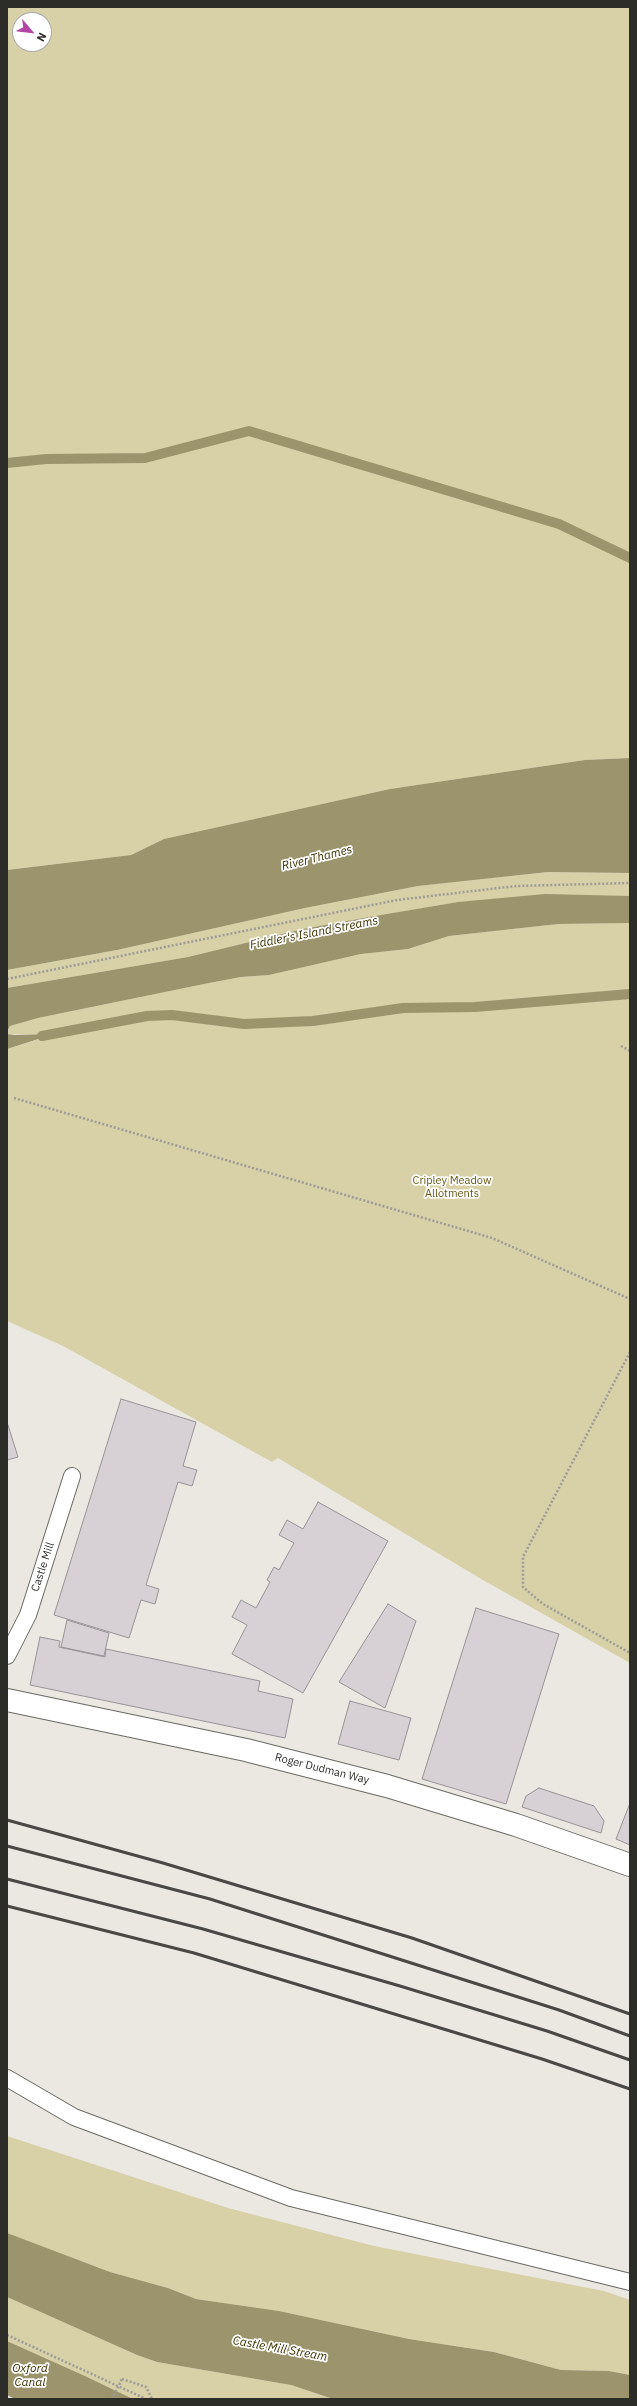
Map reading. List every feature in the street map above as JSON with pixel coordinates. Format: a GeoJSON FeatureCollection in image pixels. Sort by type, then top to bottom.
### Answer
{"type":"FeatureCollection","features":[{"type":"Feature","properties":{"kind":"street","name":"Roger Dudman Way"},"geometry":{"type":"LineString","coordinates":[[7,1700],[246,1750],[387,1786],[516,1825],[630,1866]]}},
{"type":"Feature","properties":{"kind":"lane","name":"Castle Mill"},"geometry":{"type":"LineString","coordinates":[[7,1656],[28,1615],[72,1476]]}},
{"type":"Feature","properties":{"kind":"lane"},"geometry":{"type":"LineString","coordinates":[[7,2078],[74,2117],[292,2198],[630,2282]]}},
{"type":"Feature","properties":{"kind":"path"},"geometry":{"type":"LineString","coordinates":[[7,979],[397,900],[516,886],[630,883]]}},
{"type":"Feature","properties":{"kind":"path"},"geometry":{"type":"LineString","coordinates":[[622,1046],[630,1051]]}},
{"type":"Feature","properties":{"kind":"path"},"geometry":{"type":"LineString","coordinates":[[14,1098],[492,1238],[630,1299]]}},
{"type":"Feature","properties":{"kind":"path"},"geometry":{"type":"LineString","coordinates":[[630,1352],[523,1557],[523,1587],[543,1604],[630,1653]]}},
{"type":"Feature","properties":{"kind":"path"},"geometry":{"type":"LineString","coordinates":[[7,2335],[146,2399]]}},
{"type":"Feature","properties":{"kind":"path"},"geometry":{"type":"LineString","coordinates":[[112,2399],[122,2379],[146,2387],[152,2399]]}},
{"type":"Feature","properties":{"kind":"green space"},"geometry":{"type":"Polygon","coordinates":[[[7,7],[630,7],[630,758],[585,760],[390,789],[164,839],[131,855],[7,870],[7,7]]]}},
{"type":"Feature","properties":{"kind":"green space"},"geometry":{"type":"Polygon","coordinates":[[[548,872],[630,873],[630,896],[458,902],[303,929],[188,957],[7,988],[7,970],[117,950],[305,908],[418,886],[548,872]]]}},
{"type":"Feature","properties":{"kind":"green space","name":"Cripley Meadow Allotments"},"geometry":{"type":"Polygon","coordinates":[[[630,923],[630,1663],[483,1580],[278,1458],[272,1462],[63,1346],[7,1321],[7,1049],[53,1035],[7,1034],[10,1026],[38,1018],[241,977],[269,975],[361,954],[408,949],[449,936],[558,924],[630,923]]]}},
{"type":"Feature","properties":{"kind":"green space"},"geometry":{"type":"Polygon","coordinates":[[[7,2136],[228,2208],[374,2246],[604,2291],[630,2300],[630,2375],[609,2371],[561,2370],[494,2352],[409,2339],[279,2311],[196,2299],[168,2288],[110,2272],[7,2234],[7,2136]]]}},
{"type":"Feature","properties":{"kind":"green space"},"geometry":{"type":"Polygon","coordinates":[[[7,2297],[137,2355],[157,2362],[291,2385],[333,2399],[133,2399],[7,2341],[7,2297]]]}},
{"type":"Feature","properties":{"kind":"water","name":"River Thames"},"geometry":{"type":"Polygon","coordinates":[[[630,758],[630,873],[548,872],[418,886],[305,908],[117,950],[7,970],[7,870],[131,855],[164,839],[390,789],[585,760],[630,758]]]}},
{"type":"Feature","properties":{"kind":"water","name":"Fiddler's Island Streams"},"geometry":{"type":"Polygon","coordinates":[[[545,894],[630,896],[630,923],[558,924],[449,936],[408,949],[361,954],[269,975],[241,977],[38,1018],[10,1026],[7,1032],[7,988],[188,957],[303,929],[375,916],[458,902],[545,894]]]}},
{"type":"Feature","properties":{"kind":"water"},"geometry":{"type":"Polygon","coordinates":[[[7,1034],[15,1035],[54,1034],[7,1049],[7,1034]]]}},
{"type":"Feature","properties":{"kind":"water","name":"Castle Mill Stream"},"geometry":{"type":"Polygon","coordinates":[[[7,2233],[110,2272],[168,2288],[196,2299],[279,2311],[409,2339],[494,2352],[561,2370],[609,2371],[630,2375],[630,2399],[333,2399],[291,2385],[157,2362],[137,2355],[7,2297],[7,2233]]]}},
{"type":"Feature","properties":{"kind":"water","name":"Oxford Canal"},"geometry":{"type":"Polygon","coordinates":[[[7,2341],[133,2399],[15,2399],[7,2395],[7,2341]]]}},
{"type":"Feature","properties":{"kind":"building"},"geometry":{"type":"Polygon","coordinates":[[[121,1399],[196,1422],[183,1466],[197,1470],[192,1486],[178,1482],[146,1585],[159,1589],[155,1604],[141,1600],[129,1638],[54,1615],[121,1399]]]}},
{"type":"Feature","properties":{"kind":"building"},"geometry":{"type":"Polygon","coordinates":[[[7,1422],[18,1457],[7,1460],[7,1422]]]}},
{"type":"Feature","properties":{"kind":"building"},"geometry":{"type":"Polygon","coordinates":[[[318,1502],[388,1541],[303,1693],[232,1654],[247,1625],[232,1617],[241,1600],[256,1608],[270,1582],[267,1580],[274,1567],[279,1570],[294,1543],[279,1535],[287,1520],[303,1529],[318,1502]]]}},
{"type":"Feature","properties":{"kind":"building"},"geometry":{"type":"Polygon","coordinates":[[[388,1604],[416,1621],[385,1708],[339,1682],[388,1604]]]}},
{"type":"Feature","properties":{"kind":"building"},"geometry":{"type":"Polygon","coordinates":[[[476,1608],[559,1634],[506,1804],[422,1779],[476,1608]]]}},
{"type":"Feature","properties":{"kind":"building"},"geometry":{"type":"Polygon","coordinates":[[[67,1620],[109,1633],[104,1656],[61,1647],[67,1620]]]}},
{"type":"Feature","properties":{"kind":"building"},"geometry":{"type":"Polygon","coordinates":[[[40,1637],[60,1641],[59,1647],[105,1657],[106,1649],[260,1681],[258,1691],[293,1699],[285,1738],[30,1685],[40,1637]]]}},
{"type":"Feature","properties":{"kind":"building"},"geometry":{"type":"Polygon","coordinates":[[[350,1701],[411,1718],[399,1760],[338,1744],[350,1701]]]}},
{"type":"Feature","properties":{"kind":"building"},"geometry":{"type":"Polygon","coordinates":[[[539,1788],[594,1806],[604,1821],[601,1833],[522,1807],[526,1796],[539,1788]]]}},
{"type":"Feature","properties":{"kind":"building"},"geometry":{"type":"Polygon","coordinates":[[[630,1803],[630,1845],[616,1839],[630,1803]]]}},
{"type":"Feature","properties":{"kind":"waterway"},"geometry":{"type":"LineString","coordinates":[[7,463],[46,459],[145,458],[249,431],[559,524],[630,558]]}},
{"type":"Feature","properties":{"kind":"waterway"},"geometry":{"type":"LineString","coordinates":[[42,1036],[147,1016],[172,1015],[244,1024],[313,1021],[403,1008],[475,1007],[630,994]]}},
{"type":"Feature","properties":{"kind":"railway"},"geometry":{"type":"LineString","coordinates":[[7,1820],[163,1863],[412,1938],[630,2014]]}},
{"type":"Feature","properties":{"kind":"railway"},"geometry":{"type":"LineString","coordinates":[[7,1846],[210,1899],[559,2010],[630,2036]]}},
{"type":"Feature","properties":{"kind":"railway"},"geometry":{"type":"LineString","coordinates":[[7,1879],[203,1929],[400,1986],[547,2031],[630,2060]]}},
{"type":"Feature","properties":{"kind":"railway"},"geometry":{"type":"LineString","coordinates":[[7,1906],[194,1953],[542,2059],[630,2089]]}}]}
